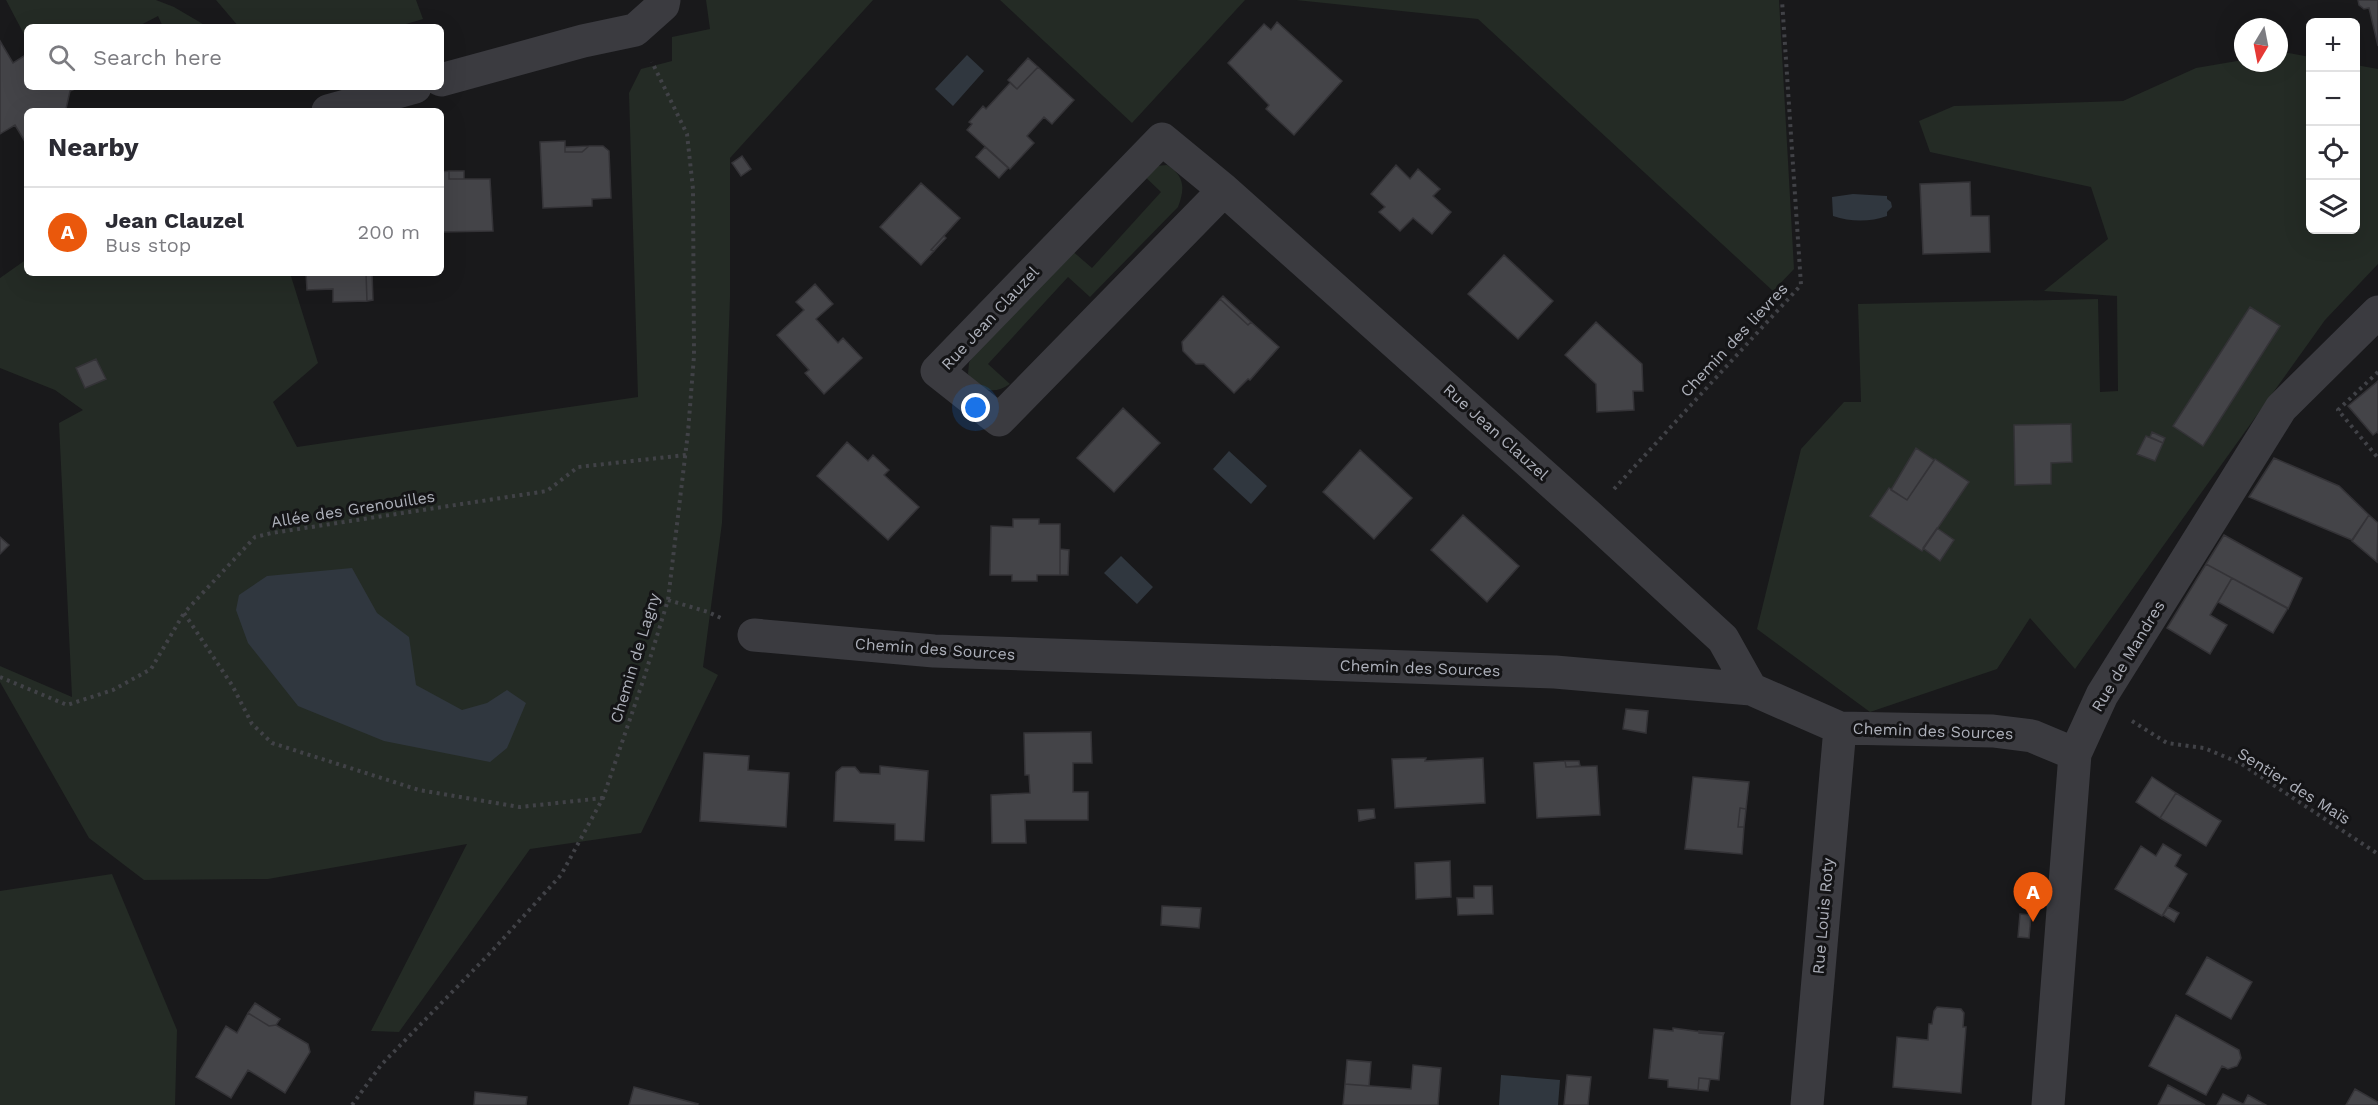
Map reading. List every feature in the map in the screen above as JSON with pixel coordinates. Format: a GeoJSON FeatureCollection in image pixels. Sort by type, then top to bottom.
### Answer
{"type":"FeatureCollection","features":[{"type":"Feature","properties":{"kind":"street"},"geometry":{"type":"LineString","coordinates":[[444,79],[583,41],[635,30],[663,5],[664,0]]}},
{"type":"Feature","properties":{"kind":"street"},"geometry":{"type":"LineString","coordinates":[[339,108],[404,90]]}},
{"type":"Feature","properties":{"kind":"street","name":"Rue Jean Clauzel"},"geometry":{"type":"LineString","coordinates":[[1224,190],[999,420],[937,371],[1162,139],[1224,190],[1589,516],[1723,639],[1751,689]]}},
{"type":"Feature","properties":{"kind":"street","name":"Rue de Mandres"},"geometry":{"type":"LineString","coordinates":[[2048,1105],[2075,754],[2102,695],[2281,408],[2378,312]]}},
{"type":"Feature","properties":{"kind":"street","name":"Chemin des Sources"},"geometry":{"type":"LineString","coordinates":[[754,635],[934,651],[1555,672],[1751,689],[1840,728],[1993,731],[2032,736],[2075,754]]}},
{"type":"Feature","properties":{"kind":"street","name":"Rue Louis Roty"},"geometry":{"type":"LineString","coordinates":[[1807,1105],[1840,728]]}},
{"type":"Feature","properties":{"kind":"path","name":"Chemin des lievres"},"geometry":{"type":"LineString","coordinates":[[1589,516],[1801,285],[1782,0]]}},
{"type":"Feature","properties":{"kind":"path","name":"Chemin de Lagny"},"geometry":{"type":"LineString","coordinates":[[352,1105],[381,1065],[492,951],[561,875],[603,798],[668,600],[686,455],[694,356],[693,189],[687,134],[635,30]]}},
{"type":"Feature","properties":{"kind":"path"},"geometry":{"type":"LineString","coordinates":[[2378,372],[2338,410],[2378,458]]}},
{"type":"Feature","properties":{"kind":"path","name":"Allée des Grenouilles"},"geometry":{"type":"LineString","coordinates":[[0,677],[67,705],[113,690],[151,669],[184,614],[255,537],[547,491],[578,467],[686,455]]}},
{"type":"Feature","properties":{"kind":"path"},"geometry":{"type":"LineString","coordinates":[[668,600],[708,612],[754,635]]}},
{"type":"Feature","properties":{"kind":"path"},"geometry":{"type":"LineString","coordinates":[[184,614],[232,685],[252,724],[272,743],[419,790],[520,807],[603,798]]}},
{"type":"Feature","properties":{"kind":"path","name":"Sentier des Maïs"},"geometry":{"type":"LineString","coordinates":[[2102,695],[2135,724],[2167,743],[2204,748],[2240,764],[2378,854]]}},
{"type":"Feature","properties":{"kind":"shaded area"},"geometry":{"type":"Polygon","coordinates":[[[6,0],[156,0],[174,7],[203,24],[162,24],[158,16],[143,24],[24,24],[24,34],[6,0]]]}},
{"type":"Feature","properties":{"kind":"shaded area"},"geometry":{"type":"Polygon","coordinates":[[[216,0],[416,0],[423,19],[406,24],[236,24],[216,0]]]}},
{"type":"Feature","properties":{"kind":"shaded area"},"geometry":{"type":"Polygon","coordinates":[[[706,0],[873,0],[730,158],[730,297],[722,523],[703,667],[718,675],[641,833],[530,849],[399,1032],[371,1031],[467,844],[268,879],[144,880],[89,838],[0,682],[0,666],[72,697],[59,423],[83,410],[55,390],[0,368],[0,278],[24,261],[24,276],[291,276],[318,363],[273,402],[297,447],[638,397],[629,93],[641,69],[672,61],[672,37],[710,29],[706,0]]]}},
{"type":"Feature","properties":{"kind":"shaded area"},"geometry":{"type":"Polygon","coordinates":[[[1000,0],[1245,0],[1132,123],[1000,0]]]}},
{"type":"Feature","properties":{"kind":"shaded area"},"geometry":{"type":"Polygon","coordinates":[[[1296,0],[1779,0],[1794,269],[1773,291],[1478,19],[1296,0]]]}},
{"type":"Feature","properties":{"kind":"shaded area"},"geometry":{"type":"Polygon","coordinates":[[[2288,53],[2306,56],[2306,234],[2360,234],[2360,66],[2378,69],[2378,264],[2325,320],[2075,669],[2030,618],[1997,669],[1870,712],[1757,629],[1801,449],[1844,402],[1861,402],[1858,304],[2098,299],[2100,392],[2118,391],[2117,296],[2044,291],[2108,239],[2091,187],[1930,152],[1919,121],[1954,106],[2123,101],[2196,68],[2234,62],[2234,72],[2288,72],[2288,53]]]}},
{"type":"Feature","properties":{"kind":"shaded area"},"geometry":{"type":"Polygon","coordinates":[[[967,55],[984,71],[953,106],[935,89],[967,55]]]}},
{"type":"Feature","properties":{"kind":"shaded area"},"geometry":{"type":"Polygon","coordinates":[[[1167,165],[1173,169],[1182,183],[1182,194],[1178,207],[1090,297],[1068,277],[988,364],[1010,384],[998,390],[986,390],[976,384],[968,374],[969,363],[975,352],[1070,249],[1092,268],[1161,192],[1139,171],[1167,165]]]}},
{"type":"Feature","properties":{"kind":"shaded area"},"geometry":{"type":"Polygon","coordinates":[[[1853,194],[1887,196],[1892,207],[1887,212],[1887,216],[1874,219],[1854,220],[1833,216],[1832,197],[1853,194]]]}},
{"type":"Feature","properties":{"kind":"shaded area"},"geometry":{"type":"Polygon","coordinates":[[[1229,451],[1267,486],[1251,504],[1213,469],[1229,451]]]}},
{"type":"Feature","properties":{"kind":"shaded area"},"geometry":{"type":"Polygon","coordinates":[[[1121,556],[1153,587],[1137,604],[1104,573],[1121,556]]]}},
{"type":"Feature","properties":{"kind":"shaded area"},"geometry":{"type":"Polygon","coordinates":[[[352,568],[377,613],[409,637],[416,685],[462,710],[487,703],[507,690],[526,703],[507,748],[490,762],[384,741],[298,706],[248,643],[236,610],[239,595],[267,576],[352,568]]]}},
{"type":"Feature","properties":{"kind":"shaded area"},"geometry":{"type":"Polygon","coordinates":[[[112,874],[177,1030],[175,1105],[0,1105],[0,891],[112,874]]]}},
{"type":"Feature","properties":{"kind":"shaded area"},"geometry":{"type":"Polygon","coordinates":[[[1501,1075],[1560,1080],[1558,1105],[1499,1105],[1501,1075]]]}},
{"type":"Feature","properties":{"kind":"building"},"geometry":{"type":"Polygon","coordinates":[[[2358,0],[2378,0],[2378,46],[2369,8],[2364,9],[2359,5],[2358,0]]]}},
{"type":"Feature","properties":{"kind":"building"},"geometry":{"type":"Polygon","coordinates":[[[1277,22],[1342,81],[1294,135],[1266,109],[1269,105],[1228,63],[1264,24],[1271,30],[1277,22]]]}},
{"type":"Feature","properties":{"kind":"building"},"geometry":{"type":"Polygon","coordinates":[[[0,41],[13,63],[24,56],[24,90],[72,90],[70,91],[66,108],[24,108],[24,140],[15,125],[0,134],[0,41]]]}},
{"type":"Feature","properties":{"kind":"building"},"geometry":{"type":"Polygon","coordinates":[[[1028,58],[1038,67],[1017,89],[1008,80],[1028,58]]]}},
{"type":"Feature","properties":{"kind":"building"},"geometry":{"type":"Polygon","coordinates":[[[1038,67],[1074,100],[1052,124],[1044,117],[1027,136],[1034,143],[1010,169],[967,130],[972,124],[969,122],[983,106],[986,109],[1010,83],[1017,89],[1038,67]]]}},
{"type":"Feature","properties":{"kind":"building"},"geometry":{"type":"Polygon","coordinates":[[[565,141],[565,152],[582,152],[589,146],[603,146],[609,151],[611,198],[592,199],[592,206],[543,208],[540,142],[565,141]]]}},
{"type":"Feature","properties":{"kind":"building"},"geometry":{"type":"Polygon","coordinates":[[[589,146],[582,152],[565,152],[565,147],[589,146]]]}},
{"type":"Feature","properties":{"kind":"building"},"geometry":{"type":"Polygon","coordinates":[[[985,147],[1008,168],[999,178],[976,157],[985,147]]]}},
{"type":"Feature","properties":{"kind":"building"},"geometry":{"type":"Polygon","coordinates":[[[742,156],[751,169],[741,176],[732,163],[742,156]]]}},
{"type":"Feature","properties":{"kind":"building"},"geometry":{"type":"Polygon","coordinates":[[[1396,165],[1410,179],[1418,169],[1440,189],[1433,196],[1451,212],[1432,234],[1413,218],[1400,231],[1379,212],[1385,207],[1371,194],[1396,165]]]}},
{"type":"Feature","properties":{"kind":"building"},"geometry":{"type":"Polygon","coordinates":[[[449,171],[464,171],[464,179],[449,179],[449,171]]]}},
{"type":"Feature","properties":{"kind":"building"},"geometry":{"type":"Polygon","coordinates":[[[449,171],[449,179],[490,179],[493,231],[444,232],[444,172],[449,171]]]}},
{"type":"Feature","properties":{"kind":"building"},"geometry":{"type":"Polygon","coordinates":[[[1970,182],[1971,216],[1989,216],[1990,252],[1923,254],[1920,184],[1970,182]]]}},
{"type":"Feature","properties":{"kind":"building"},"geometry":{"type":"Polygon","coordinates":[[[921,183],[960,218],[931,250],[934,251],[921,265],[880,227],[921,183]]]}},
{"type":"Feature","properties":{"kind":"building"},"geometry":{"type":"Polygon","coordinates":[[[944,236],[946,238],[934,251],[931,250],[944,236]]]}},
{"type":"Feature","properties":{"kind":"building"},"geometry":{"type":"Polygon","coordinates":[[[1504,255],[1553,301],[1518,339],[1468,294],[1504,255]]]}},
{"type":"Feature","properties":{"kind":"building"},"geometry":{"type":"Polygon","coordinates":[[[306,276],[366,276],[367,301],[333,302],[333,289],[307,290],[306,276]]]}},
{"type":"Feature","properties":{"kind":"building"},"geometry":{"type":"Polygon","coordinates":[[[366,276],[372,276],[373,300],[367,301],[366,276]]]}},
{"type":"Feature","properties":{"kind":"building"},"geometry":{"type":"Polygon","coordinates":[[[815,284],[833,304],[816,319],[838,343],[843,338],[862,358],[824,394],[805,373],[809,370],[777,335],[804,310],[796,302],[815,284]]]}},
{"type":"Feature","properties":{"kind":"building"},"geometry":{"type":"Polygon","coordinates":[[[1223,296],[1251,322],[1248,325],[1220,299],[1223,296]]]}},
{"type":"Feature","properties":{"kind":"building"},"geometry":{"type":"Polygon","coordinates":[[[1220,299],[1248,325],[1251,322],[1279,347],[1250,380],[1248,379],[1234,393],[1204,364],[1196,364],[1183,351],[1182,342],[1220,299]]]}},
{"type":"Feature","properties":{"kind":"building"},"geometry":{"type":"Polygon","coordinates":[[[2250,307],[2280,326],[2203,446],[2173,426],[2250,307]]]}},
{"type":"Feature","properties":{"kind":"building"},"geometry":{"type":"Polygon","coordinates":[[[1596,322],[1642,364],[1643,391],[1633,391],[1634,410],[1597,412],[1596,384],[1565,355],[1596,322]]]}},
{"type":"Feature","properties":{"kind":"building"},"geometry":{"type":"Polygon","coordinates":[[[96,359],[106,379],[85,388],[76,368],[96,359]]]}},
{"type":"Feature","properties":{"kind":"building"},"geometry":{"type":"Polygon","coordinates":[[[2378,381],[2378,433],[2373,435],[2348,406],[2378,381]]]}},
{"type":"Feature","properties":{"kind":"building"},"geometry":{"type":"Polygon","coordinates":[[[1123,408],[1160,443],[1114,492],[1077,458],[1123,408]]]}},
{"type":"Feature","properties":{"kind":"building"},"geometry":{"type":"Polygon","coordinates":[[[2071,424],[2072,462],[2051,463],[2051,484],[2015,485],[2014,425],[2071,424]]]}},
{"type":"Feature","properties":{"kind":"building"},"geometry":{"type":"Polygon","coordinates":[[[2152,432],[2165,438],[2163,443],[2150,437],[2152,432]]]}},
{"type":"Feature","properties":{"kind":"building"},"geometry":{"type":"Polygon","coordinates":[[[2146,436],[2163,443],[2155,461],[2137,454],[2146,436]]]}},
{"type":"Feature","properties":{"kind":"building"},"geometry":{"type":"Polygon","coordinates":[[[847,442],[868,461],[873,455],[889,470],[884,475],[919,507],[888,540],[817,476],[847,442]]]}},
{"type":"Feature","properties":{"kind":"building"},"geometry":{"type":"Polygon","coordinates":[[[1916,448],[1934,460],[1907,500],[1891,490],[1916,448]]]}},
{"type":"Feature","properties":{"kind":"building"},"geometry":{"type":"Polygon","coordinates":[[[1360,450],[1412,498],[1374,539],[1323,492],[1360,450]]]}},
{"type":"Feature","properties":{"kind":"building"},"geometry":{"type":"Polygon","coordinates":[[[2274,458],[2339,486],[2369,515],[2352,540],[2249,497],[2274,458]]]}},
{"type":"Feature","properties":{"kind":"building"},"geometry":{"type":"Polygon","coordinates":[[[1935,459],[1969,482],[1922,551],[1870,516],[1889,488],[1907,500],[1935,459]]]}},
{"type":"Feature","properties":{"kind":"building"},"geometry":{"type":"Polygon","coordinates":[[[1463,515],[1519,566],[1487,602],[1431,550],[1463,515]]]}},
{"type":"Feature","properties":{"kind":"building"},"geometry":{"type":"Polygon","coordinates":[[[2369,515],[2378,523],[2377,562],[2352,541],[2369,515]]]}},
{"type":"Feature","properties":{"kind":"building"},"geometry":{"type":"Polygon","coordinates":[[[1013,519],[1039,519],[1039,524],[1060,524],[1060,575],[1037,575],[1037,581],[1012,581],[1012,575],[990,575],[991,526],[1013,527],[1013,519]]]}},
{"type":"Feature","properties":{"kind":"building"},"geometry":{"type":"Polygon","coordinates":[[[1937,528],[1954,540],[1940,561],[1923,548],[1937,528]]]}},
{"type":"Feature","properties":{"kind":"building"},"geometry":{"type":"Polygon","coordinates":[[[2224,535],[2302,578],[2288,609],[2206,564],[2224,535]]]}},
{"type":"Feature","properties":{"kind":"building"},"geometry":{"type":"Polygon","coordinates":[[[0,537],[9,545],[0,554],[0,537]]]}},
{"type":"Feature","properties":{"kind":"building"},"geometry":{"type":"Polygon","coordinates":[[[1060,549],[1069,550],[1068,575],[1060,575],[1060,549]]]}},
{"type":"Feature","properties":{"kind":"building"},"geometry":{"type":"Polygon","coordinates":[[[2206,564],[2232,578],[2210,615],[2227,625],[2210,654],[2167,628],[2206,564]]]}},
{"type":"Feature","properties":{"kind":"building"},"geometry":{"type":"Polygon","coordinates":[[[2232,578],[2288,608],[2273,633],[2218,602],[2232,578]]]}},
{"type":"Feature","properties":{"kind":"building"},"geometry":{"type":"Polygon","coordinates":[[[1626,709],[1648,711],[1646,733],[1623,729],[1626,709]]]}},
{"type":"Feature","properties":{"kind":"building"},"geometry":{"type":"Polygon","coordinates":[[[1091,732],[1092,763],[1073,763],[1073,792],[1088,792],[1088,820],[1025,820],[1026,843],[992,843],[991,795],[1030,793],[1029,775],[1025,775],[1024,733],[1091,732]]]}},
{"type":"Feature","properties":{"kind":"building"},"geometry":{"type":"Polygon","coordinates":[[[704,753],[749,756],[748,770],[789,773],[786,827],[700,821],[704,753]]]}},
{"type":"Feature","properties":{"kind":"building"},"geometry":{"type":"Polygon","coordinates":[[[1426,758],[1425,761],[1483,758],[1485,803],[1395,808],[1392,759],[1426,758]]]}},
{"type":"Feature","properties":{"kind":"building"},"geometry":{"type":"Polygon","coordinates":[[[1565,761],[1579,761],[1580,766],[1566,767],[1565,761]]]}},
{"type":"Feature","properties":{"kind":"building"},"geometry":{"type":"Polygon","coordinates":[[[1565,761],[1566,767],[1597,766],[1600,815],[1537,818],[1534,763],[1565,761]]]}},
{"type":"Feature","properties":{"kind":"building"},"geometry":{"type":"Polygon","coordinates":[[[880,766],[928,771],[924,841],[895,840],[895,824],[834,821],[836,772],[842,767],[855,767],[860,773],[880,774],[880,766]]]}},
{"type":"Feature","properties":{"kind":"building"},"geometry":{"type":"Polygon","coordinates":[[[1693,777],[1749,782],[1746,809],[1740,808],[1738,827],[1744,827],[1742,854],[1685,849],[1693,777]]]}},
{"type":"Feature","properties":{"kind":"building"},"geometry":{"type":"Polygon","coordinates":[[[2152,777],[2176,793],[2160,818],[2136,802],[2152,777]]]}},
{"type":"Feature","properties":{"kind":"building"},"geometry":{"type":"Polygon","coordinates":[[[2176,793],[2221,821],[2206,846],[2160,818],[2176,793]]]}},
{"type":"Feature","properties":{"kind":"building"},"geometry":{"type":"Polygon","coordinates":[[[1740,808],[1746,809],[1744,827],[1738,827],[1740,808]]]}},
{"type":"Feature","properties":{"kind":"building"},"geometry":{"type":"Polygon","coordinates":[[[1374,809],[1375,818],[1359,821],[1358,810],[1374,809]]]}},
{"type":"Feature","properties":{"kind":"building"},"geometry":{"type":"Polygon","coordinates":[[[2163,844],[2181,855],[2175,866],[2187,874],[2162,916],[2115,889],[2141,846],[2156,856],[2163,844]]]}},
{"type":"Feature","properties":{"kind":"building"},"geometry":{"type":"Polygon","coordinates":[[[1450,861],[1451,897],[1416,899],[1415,863],[1450,861]]]}},
{"type":"Feature","properties":{"kind":"building"},"geometry":{"type":"Polygon","coordinates":[[[1474,886],[1492,886],[1493,914],[1458,915],[1457,898],[1474,898],[1474,886]]]}},
{"type":"Feature","properties":{"kind":"building"},"geometry":{"type":"Polygon","coordinates":[[[1162,906],[1201,908],[1199,928],[1161,925],[1162,906]]]}},
{"type":"Feature","properties":{"kind":"building"},"geometry":{"type":"Polygon","coordinates":[[[2168,907],[2179,913],[2174,922],[2163,915],[2168,907]]]}},
{"type":"Feature","properties":{"kind":"building"},"geometry":{"type":"Polygon","coordinates":[[[2020,914],[2031,915],[2029,938],[2018,937],[2020,914]]]}},
{"type":"Feature","properties":{"kind":"building"},"geometry":{"type":"Polygon","coordinates":[[[2207,957],[2252,982],[2231,1019],[2186,994],[2207,957]]]}},
{"type":"Feature","properties":{"kind":"building"},"geometry":{"type":"Polygon","coordinates":[[[255,1003],[280,1019],[276,1025],[269,1026],[248,1013],[255,1003]]]}},
{"type":"Feature","properties":{"kind":"building"},"geometry":{"type":"Polygon","coordinates":[[[1937,1007],[1961,1009],[1964,1013],[1963,1027],[1966,1027],[1961,1093],[1893,1087],[1897,1037],[1928,1040],[1929,1024],[1932,1024],[1937,1007]]]}},
{"type":"Feature","properties":{"kind":"building"},"geometry":{"type":"Polygon","coordinates":[[[248,1013],[269,1026],[276,1025],[308,1044],[310,1052],[285,1093],[248,1070],[231,1098],[196,1077],[226,1026],[237,1033],[248,1013]]]}},
{"type":"Feature","properties":{"kind":"building"},"geometry":{"type":"Polygon","coordinates":[[[2176,1015],[2239,1050],[2241,1058],[2237,1066],[2228,1069],[2222,1066],[2206,1095],[2149,1066],[2176,1015]]]}},
{"type":"Feature","properties":{"kind":"building"},"geometry":{"type":"Polygon","coordinates":[[[1673,1028],[1723,1035],[1719,1080],[1699,1078],[1698,1090],[1668,1087],[1668,1080],[1649,1078],[1654,1029],[1673,1031],[1673,1028]]]}},
{"type":"Feature","properties":{"kind":"building"},"geometry":{"type":"Polygon","coordinates":[[[1699,1031],[1724,1033],[1723,1035],[1699,1033],[1699,1031]]]}},
{"type":"Feature","properties":{"kind":"building"},"geometry":{"type":"Polygon","coordinates":[[[1347,1060],[1371,1062],[1369,1086],[1345,1084],[1347,1060]]]}},
{"type":"Feature","properties":{"kind":"building"},"geometry":{"type":"Polygon","coordinates":[[[1413,1065],[1441,1068],[1438,1105],[1343,1105],[1345,1084],[1411,1089],[1413,1065]]]}},
{"type":"Feature","properties":{"kind":"building"},"geometry":{"type":"Polygon","coordinates":[[[1567,1075],[1591,1077],[1588,1105],[1564,1105],[1567,1075]]]}},
{"type":"Feature","properties":{"kind":"building"},"geometry":{"type":"Polygon","coordinates":[[[1699,1078],[1710,1079],[1708,1091],[1698,1090],[1699,1078]]]}},
{"type":"Feature","properties":{"kind":"building"},"geometry":{"type":"Polygon","coordinates":[[[2168,1085],[2205,1105],[2158,1105],[2168,1085]]]}},
{"type":"Feature","properties":{"kind":"building"},"geometry":{"type":"Polygon","coordinates":[[[634,1087],[698,1104],[629,1105],[634,1087]]]}},
{"type":"Feature","properties":{"kind":"building"},"geometry":{"type":"Polygon","coordinates":[[[2355,1089],[2378,1102],[2378,1105],[2346,1105],[2355,1089]]]}},
{"type":"Feature","properties":{"kind":"building"},"geometry":{"type":"Polygon","coordinates":[[[475,1092],[527,1097],[526,1105],[474,1105],[475,1092]]]}},
{"type":"Feature","properties":{"kind":"building"},"geometry":{"type":"Polygon","coordinates":[[[2223,1094],[2243,1104],[2243,1105],[2217,1105],[2223,1094]]]}},
{"type":"Feature","properties":{"kind":"building"},"geometry":{"type":"Polygon","coordinates":[[[2248,1095],[2266,1105],[2243,1105],[2248,1095]]]}},
{"type":"Feature","properties":{"kind":"place","name":"Jean Clauzel"},"geometry":{"type":"Point","coordinates":[2033,922]}}]}
